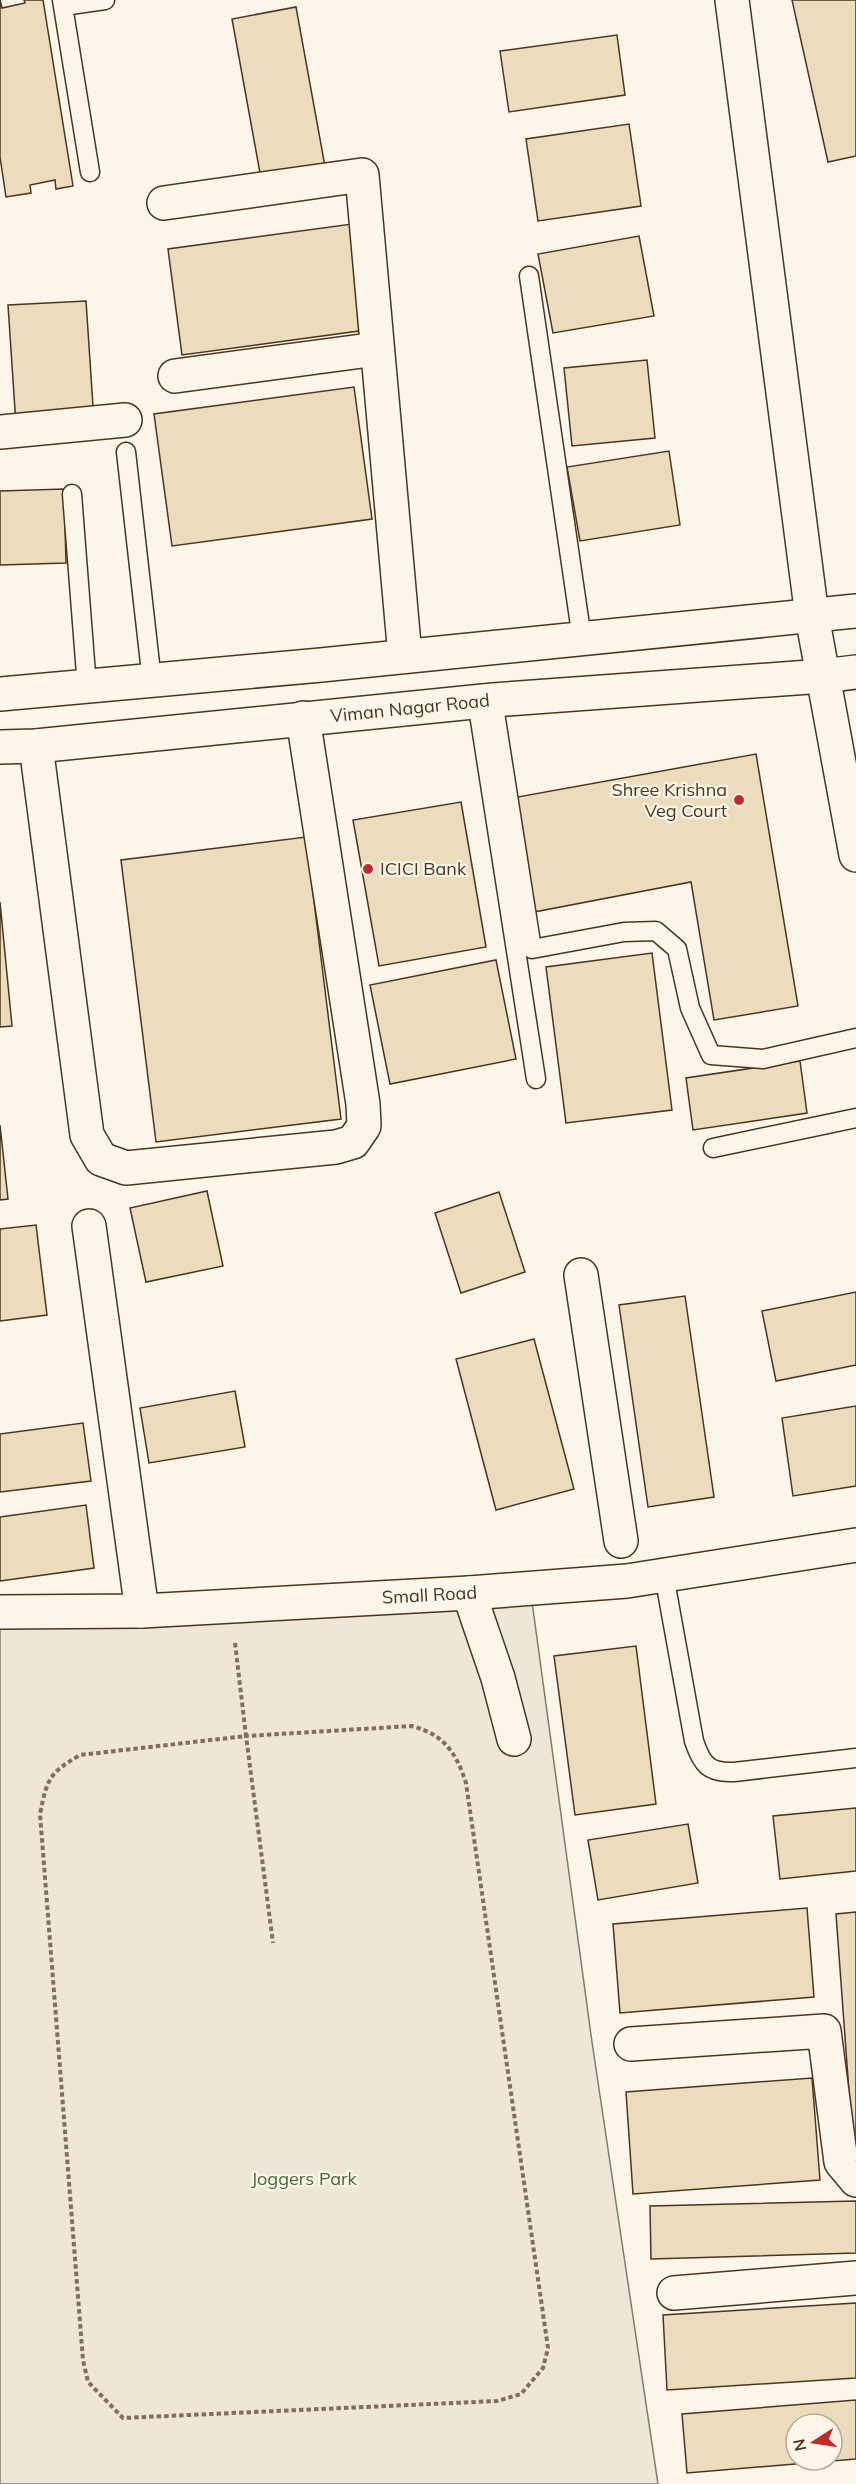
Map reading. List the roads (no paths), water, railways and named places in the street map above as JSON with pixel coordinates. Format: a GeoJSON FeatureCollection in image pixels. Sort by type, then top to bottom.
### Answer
{"type":"FeatureCollection","features":[{"type":"Feature","properties":{"kind":"street"},"geometry":{"type":"LineString","coordinates":[[732,0],[812,616],[856,855]]}},
{"type":"Feature","properties":{"kind":"street"},"geometry":{"type":"LineString","coordinates":[[164,203],[362,175],[405,656]]}},
{"type":"Feature","properties":{"kind":"street"},"geometry":{"type":"LineString","coordinates":[[175,376],[377,349]]}},
{"type":"Feature","properties":{"kind":"street"},"geometry":{"type":"LineString","coordinates":[[0,432],[125,420]]}},
{"type":"Feature","properties":{"kind":"street"},"geometry":{"type":"LineString","coordinates":[[0,694],[582,639],[856,610]]}},
{"type":"Feature","properties":{"kind":"street","name":"Viman Nagar Road"},"geometry":{"type":"LineString","coordinates":[[0,747],[36,746],[485,700],[856,672]]}},
{"type":"Feature","properties":{"kind":"street"},"geometry":{"type":"LineString","coordinates":[[36,746],[87,1136],[101,1159],[126,1168],[336,1147],[352,1142],[363,1126],[363,1104],[303,718]]}},
{"type":"Feature","properties":{"kind":"street"},"geometry":{"type":"LineString","coordinates":[[89,1226],[142,1611]]}},
{"type":"Feature","properties":{"kind":"street"},"geometry":{"type":"LineString","coordinates":[[581,1275],[621,1541]]}},
{"type":"Feature","properties":{"kind":"street","name":"Small Road"},"geometry":{"type":"LineString","coordinates":[[0,1612],[142,1611],[469,1593],[627,1581],[856,1545]]}},
{"type":"Feature","properties":{"kind":"street"},"geometry":{"type":"LineString","coordinates":[[469,1593],[498,1678],[514,1739]]}},
{"type":"Feature","properties":{"kind":"street"},"geometry":{"type":"LineString","coordinates":[[631,2044],[824,2031],[841,2162],[856,2180]]}},
{"type":"Feature","properties":{"kind":"street"},"geometry":{"type":"LineString","coordinates":[[674,2293],[856,2278]]}},
{"type":"Feature","properties":{"kind":"lane"},"geometry":{"type":"LineString","coordinates":[[90,172],[62,3],[105,0]]}},
{"type":"Feature","properties":{"kind":"lane"},"geometry":{"type":"LineString","coordinates":[[529,276],[582,639]]}},
{"type":"Feature","properties":{"kind":"lane"},"geometry":{"type":"LineString","coordinates":[[126,452],[152,681]]}},
{"type":"Feature","properties":{"kind":"lane"},"geometry":{"type":"LineString","coordinates":[[72,494],[87,687]]}},
{"type":"Feature","properties":{"kind":"lane"},"geometry":{"type":"LineString","coordinates":[[485,700],[532,949],[624,932],[656,931],[677,949],[690,1008],[711,1055],[763,1059],[856,1038]]}},
{"type":"Feature","properties":{"kind":"lane"},"geometry":{"type":"LineString","coordinates":[[485,700],[536,1079]]}},
{"type":"Feature","properties":{"kind":"lane"},"geometry":{"type":"LineString","coordinates":[[713,1148],[856,1118]]}},
{"type":"Feature","properties":{"kind":"lane"},"geometry":{"type":"LineString","coordinates":[[621,1541],[627,1581]]}},
{"type":"Feature","properties":{"kind":"lane"},"geometry":{"type":"LineString","coordinates":[[664,1575],[694,1741],[700,1756],[709,1768],[720,1772],[734,1772],[856,1758]]}},
{"type":"Feature","properties":{"kind":"place","name":"Shree Krishna Veg Court"},"geometry":{"type":"Point","coordinates":[739,800]}},
{"type":"Feature","properties":{"kind":"place","name":"ICICI Bank"},"geometry":{"type":"Point","coordinates":[368,869]}},
{"type":"Feature","properties":{"kind":"park label","name":"Joggers Park"},"geometry":{"type":"Point","coordinates":[304,2179]}}]}
